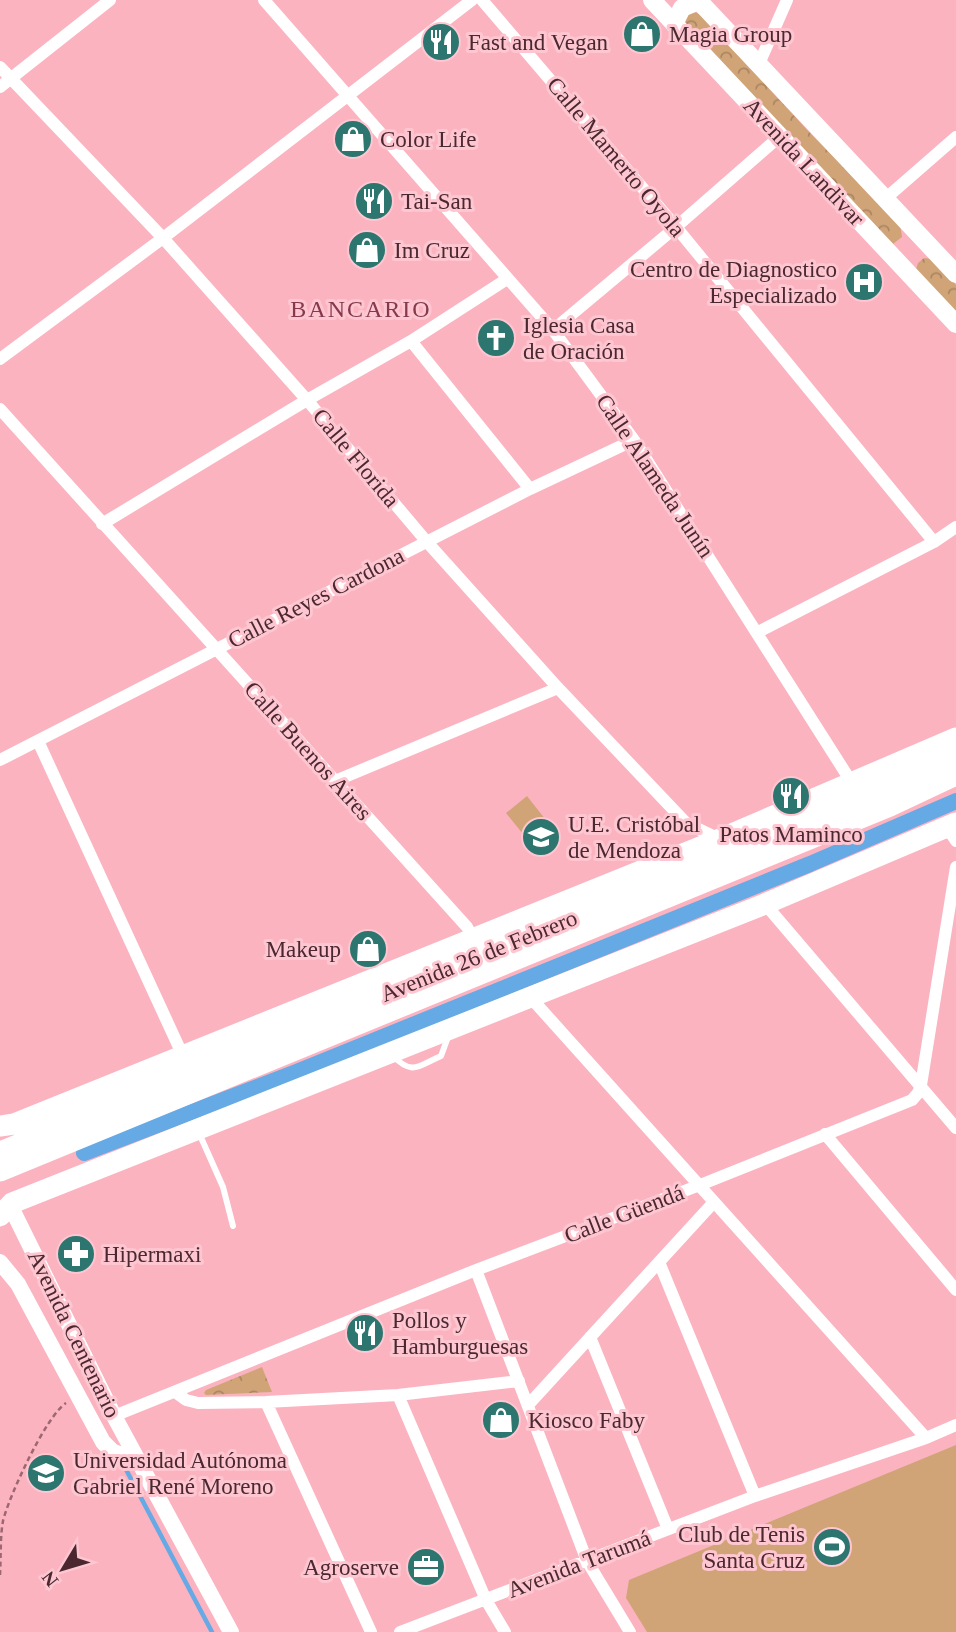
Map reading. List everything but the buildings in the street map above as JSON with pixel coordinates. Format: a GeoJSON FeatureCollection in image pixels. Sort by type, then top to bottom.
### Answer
{"type":"FeatureCollection","features":[{"type":"Feature","properties":{"kind":"main road","name":"Avenida Landivar"},"geometry":{"type":"LineString","coordinates":[[699,1],[956,274]]}},
{"type":"Feature","properties":{"kind":"main road"},"geometry":{"type":"LineString","coordinates":[[674,24],[682,8],[699,1]]}},
{"type":"Feature","properties":{"kind":"main road","name":"Avenida Landivar"},"geometry":{"type":"LineString","coordinates":[[661,3],[674,24],[956,324]]}},
{"type":"Feature","properties":{"kind":"main road"},"geometry":{"type":"LineString","coordinates":[[889,252],[907,246],[913,235],[913,228]]}},
{"type":"Feature","properties":{"kind":"main road"},"geometry":{"type":"LineString","coordinates":[[910,275],[917,257],[934,251]]}},
{"type":"Feature","properties":{"kind":"main road","name":"Avenida 26 de Febrero"},"geometry":{"type":"LineString","coordinates":[[0,1126],[14,1124],[720,839],[956,738]]}},
{"type":"Feature","properties":{"kind":"main road","name":"Avenida 26 de Febrero"},"geometry":{"type":"LineString","coordinates":[[0,1152],[851,805],[956,757]]}},
{"type":"Feature","properties":{"kind":"main road","name":"Avenida 26 de Febrero"},"geometry":{"type":"LineString","coordinates":[[0,1172],[890,806],[956,775]]}},
{"type":"Feature","properties":{"kind":"main road"},"geometry":{"type":"LineString","coordinates":[[0,1172],[7,1208],[389,1052],[952,831]]}},
{"type":"Feature","properties":{"kind":"street"},"geometry":{"type":"LineString","coordinates":[[5,83],[110,0]]}},
{"type":"Feature","properties":{"kind":"street","name":"Calle Alameda Junín"},"geometry":{"type":"LineString","coordinates":[[264,0],[553,330],[634,440],[852,783]]}},
{"type":"Feature","properties":{"kind":"street"},"geometry":{"type":"LineString","coordinates":[[0,359],[472,0]]}},
{"type":"Feature","properties":{"kind":"street","name":"Calle Mamerto Oyola"},"geometry":{"type":"LineString","coordinates":[[482,0],[676,227],[934,542]]}},
{"type":"Feature","properties":{"kind":"street"},"geometry":{"type":"LineString","coordinates":[[758,65],[787,0]]}},
{"type":"Feature","properties":{"kind":"street","name":"Calle Florida"},"geometry":{"type":"LineString","coordinates":[[0,67],[5,83],[163,237],[307,400],[427,542],[558,688],[685,823],[720,839]]}},
{"type":"Feature","properties":{"kind":"street"},"geometry":{"type":"LineString","coordinates":[[553,330],[779,136]]}},
{"type":"Feature","properties":{"kind":"street"},"geometry":{"type":"LineString","coordinates":[[884,199],[956,137]]}},
{"type":"Feature","properties":{"kind":"street"},"geometry":{"type":"LineString","coordinates":[[102,524],[307,400],[411,341],[507,279]]}},
{"type":"Feature","properties":{"kind":"street"},"geometry":{"type":"LineString","coordinates":[[411,341],[530,489]]}},
{"type":"Feature","properties":{"kind":"street","name":"Calle Buenos Aires"},"geometry":{"type":"LineString","coordinates":[[0,409],[467,927],[472,938]]}},
{"type":"Feature","properties":{"kind":"street","name":"Calle Reyes Cardona"},"geometry":{"type":"LineString","coordinates":[[0,760],[530,489],[634,440]]}},
{"type":"Feature","properties":{"kind":"street"},"geometry":{"type":"LineString","coordinates":[[758,632],[934,542],[956,527]]}},
{"type":"Feature","properties":{"kind":"street"},"geometry":{"type":"LineString","coordinates":[[335,781],[558,688]]}},
{"type":"Feature","properties":{"kind":"street"},"geometry":{"type":"LineString","coordinates":[[38,741],[183,1056]]}},
{"type":"Feature","properties":{"kind":"street"},"geometry":{"type":"LineString","coordinates":[[921,1085],[956,867]]}},
{"type":"Feature","properties":{"kind":"street"},"geometry":{"type":"LineString","coordinates":[[765,904],[956,1128]]}},
{"type":"Feature","properties":{"kind":"street"},"geometry":{"type":"LineString","coordinates":[[940,972],[956,968]]}},
{"type":"Feature","properties":{"kind":"street"},"geometry":{"type":"LineString","coordinates":[[531,998],[926,1438]]}},
{"type":"Feature","properties":{"kind":"street","name":"Calle Güendá"},"geometry":{"type":"LineString","coordinates":[[114,1416],[475,1270],[912,1100],[921,1085]]}},
{"type":"Feature","properties":{"kind":"street"},"geometry":{"type":"LineString","coordinates":[[825,1134],[956,1290]]}},
{"type":"Feature","properties":{"kind":"street"},"geometry":{"type":"LineString","coordinates":[[528,1404],[714,1202]]}},
{"type":"Feature","properties":{"kind":"street","name":"Avenida Centenario"},"geometry":{"type":"LineString","coordinates":[[7,1208],[114,1416],[125,1457],[231,1632]]}},
{"type":"Feature","properties":{"kind":"street","name":"Avenida Centenario"},"geometry":{"type":"LineString","coordinates":[[0,1262],[18,1284],[96,1433],[125,1457]]}},
{"type":"Feature","properties":{"kind":"street"},"geometry":{"type":"LineString","coordinates":[[659,1262],[755,1496]]}},
{"type":"Feature","properties":{"kind":"street"},"geometry":{"type":"LineString","coordinates":[[475,1270],[587,1561],[630,1632]]}},
{"type":"Feature","properties":{"kind":"street"},"geometry":{"type":"LineString","coordinates":[[590,1337],[668,1529]]}},
{"type":"Feature","properties":{"kind":"street"},"geometry":{"type":"LineString","coordinates":[[176,1392],[187,1400],[198,1403],[266,1402],[398,1395],[519,1381]]}},
{"type":"Feature","properties":{"kind":"street"},"geometry":{"type":"LineString","coordinates":[[398,1395],[486,1600],[505,1632]]}},
{"type":"Feature","properties":{"kind":"street"},"geometry":{"type":"LineString","coordinates":[[266,1402],[371,1632]]}},
{"type":"Feature","properties":{"kind":"street","name":"Avenida Tarumá"},"geometry":{"type":"LineString","coordinates":[[400,1632],[755,1496],[926,1438],[956,1425]]}},
{"type":"Feature","properties":{"kind":"lane"},"geometry":{"type":"LineString","coordinates":[[197,1129],[223,1187],[233,1226]]}},
{"type":"Feature","properties":{"kind":"path"},"geometry":{"type":"LineString","coordinates":[[0,1575],[3,1521],[33,1450],[59,1408],[77,1396]]}},
{"type":"Feature","properties":{"kind":"green space"},"geometry":{"type":"Polygon","coordinates":[[[693,11],[701,15],[811,134],[900,224],[902,237],[893,244],[685,27],[684,18],[693,11]]]}},
{"type":"Feature","properties":{"kind":"green space"},"geometry":{"type":"Polygon","coordinates":[[[924,258],[933,259],[956,285],[956,315],[916,269],[924,258]]]}},
{"type":"Feature","properties":{"kind":"green space"},"geometry":{"type":"Polygon","coordinates":[[[527,796],[560,838],[540,855],[506,813],[527,796]]]}},
{"type":"Feature","properties":{"kind":"green space"},"geometry":{"type":"Polygon","coordinates":[[[262,1367],[272,1392],[204,1393],[206,1390],[262,1367]]]}},
{"type":"Feature","properties":{"kind":"green space","name":"Club de Tenis Santa Cruz"},"geometry":{"type":"Polygon","coordinates":[[[956,1445],[956,1632],[647,1632],[626,1598],[629,1580],[956,1445]]]}},
{"type":"Feature","properties":{"kind":"waterway"},"geometry":{"type":"LineString","coordinates":[[84,1153],[294,1073],[810,864],[956,801]]}},
{"type":"Feature","properties":{"kind":"waterway"},"geometry":{"type":"LineString","coordinates":[[121,1460],[212,1632]]}},
{"type":"Feature","properties":{"kind":"place","name":"Magia Group"},"geometry":{"type":"Point","coordinates":[642,34]}},
{"type":"Feature","properties":{"kind":"place","name":"Fast and Vegan"},"geometry":{"type":"Point","coordinates":[441,42]}},
{"type":"Feature","properties":{"kind":"place","name":"Color Life"},"geometry":{"type":"Point","coordinates":[353,139]}},
{"type":"Feature","properties":{"kind":"place","name":"Tai-San"},"geometry":{"type":"Point","coordinates":[374,201]}},
{"type":"Feature","properties":{"kind":"place","name":"Im Cruz"},"geometry":{"type":"Point","coordinates":[367,250]}},
{"type":"Feature","properties":{"kind":"place","name":"Centro de Diagnostico Especializado"},"geometry":{"type":"Point","coordinates":[864,282]}},
{"type":"Feature","properties":{"kind":"place","name":"Iglesia Casa de Oración"},"geometry":{"type":"Point","coordinates":[496,338]}},
{"type":"Feature","properties":{"kind":"place","name":"Patos Maminco"},"geometry":{"type":"Point","coordinates":[791,796]}},
{"type":"Feature","properties":{"kind":"place","name":"U.E. Cristóbal de Mendoza"},"geometry":{"type":"Point","coordinates":[541,837]}},
{"type":"Feature","properties":{"kind":"place","name":"Makeup"},"geometry":{"type":"Point","coordinates":[368,949]}},
{"type":"Feature","properties":{"kind":"place","name":"Hipermaxi"},"geometry":{"type":"Point","coordinates":[76,1254]}},
{"type":"Feature","properties":{"kind":"place","name":"Pollos y Hamburguesas"},"geometry":{"type":"Point","coordinates":[365,1333]}},
{"type":"Feature","properties":{"kind":"place","name":"Kiosco Faby"},"geometry":{"type":"Point","coordinates":[501,1420]}},
{"type":"Feature","properties":{"kind":"place","name":"Universidad Autónoma Gabriel René Moreno"},"geometry":{"type":"Point","coordinates":[46,1473]}},
{"type":"Feature","properties":{"kind":"place","name":"Club de Tenis Santa Cruz"},"geometry":{"type":"Point","coordinates":[832,1547]}},
{"type":"Feature","properties":{"kind":"place","name":"Agroserve"},"geometry":{"type":"Point","coordinates":[426,1567]}},
{"type":"Feature","properties":{"kind":"district","name":"BANCARIO"},"geometry":{"type":"Point","coordinates":[361,309]}}]}
